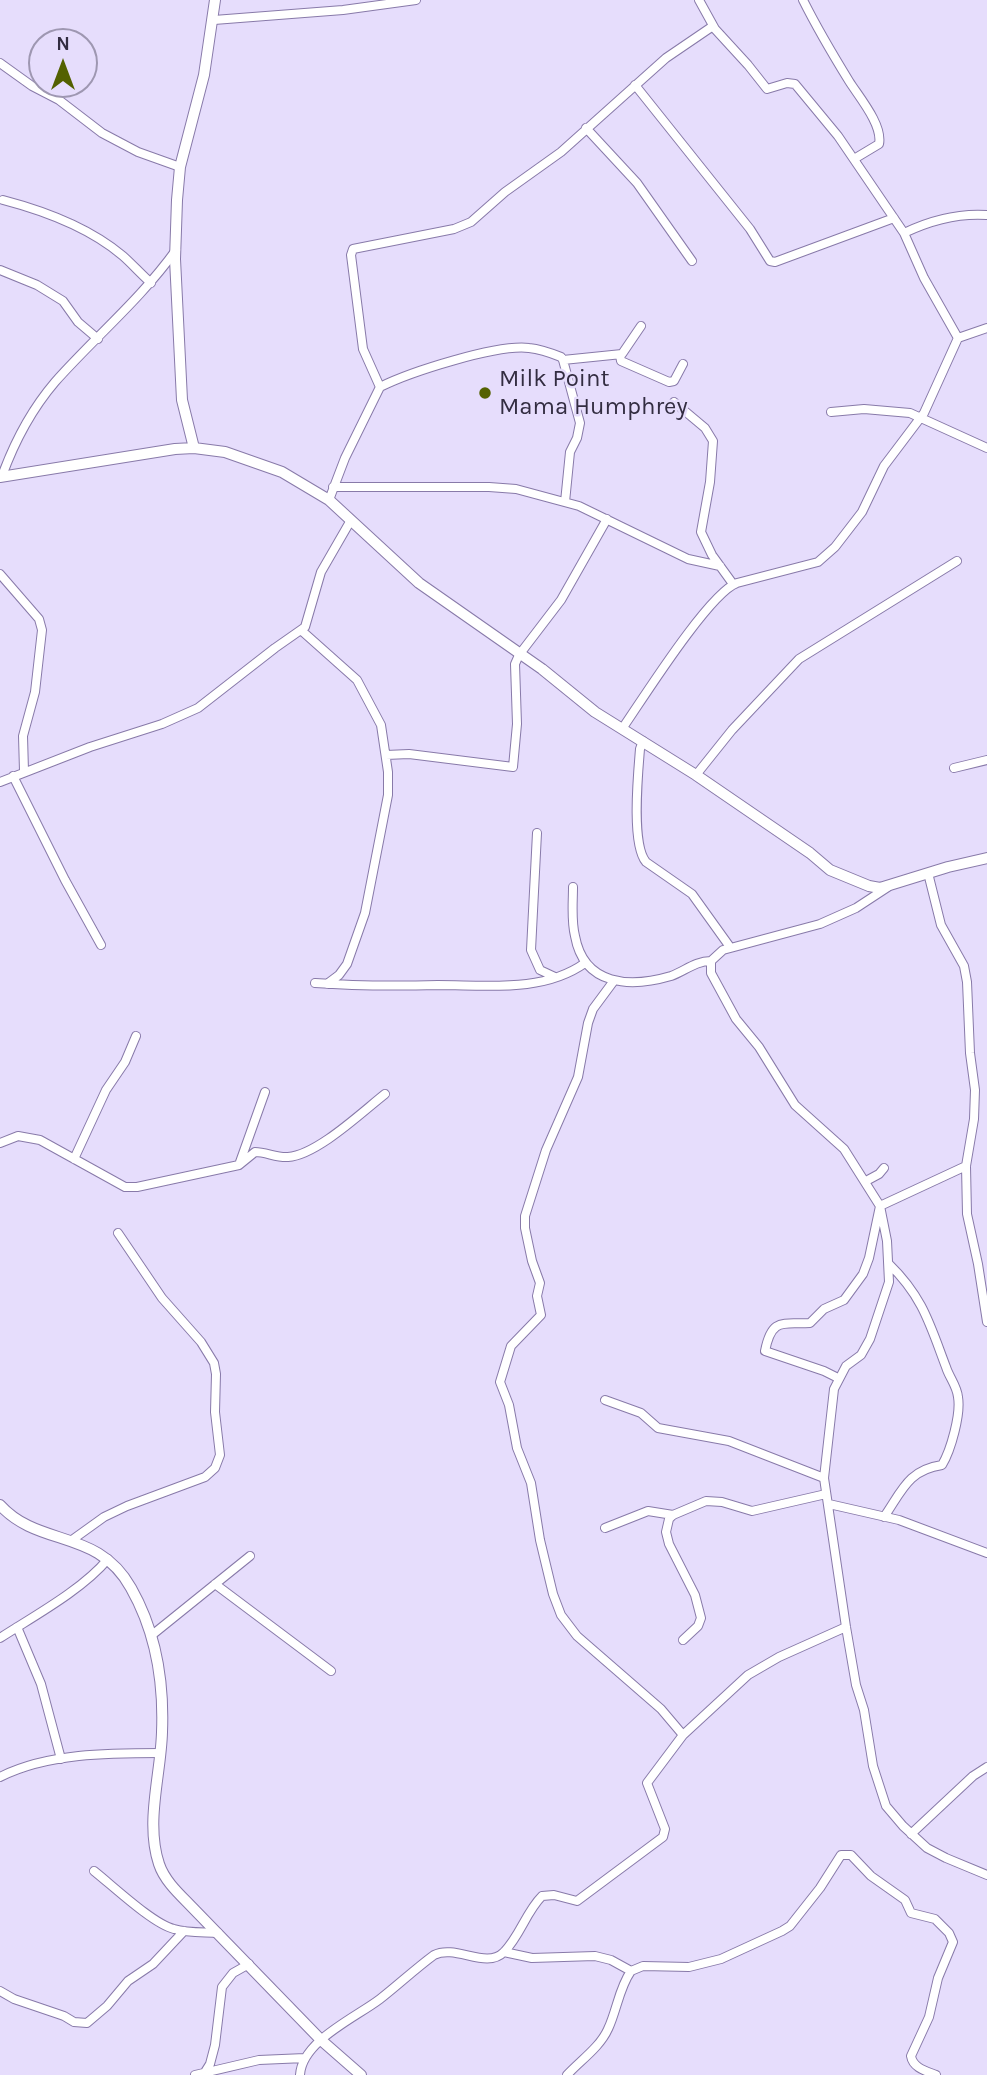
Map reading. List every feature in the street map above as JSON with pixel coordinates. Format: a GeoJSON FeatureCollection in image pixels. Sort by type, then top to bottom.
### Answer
{"type":"FeatureCollection","features":[{"type":"Feature","properties":{"kind":"street"},"geometry":{"type":"LineString","coordinates":[[194,448],[182,400],[176,250],[180,167],[204,75],[215,0]]}},
{"type":"Feature","properties":{"kind":"street"},"geometry":{"type":"LineString","coordinates":[[214,20],[343,10],[416,0]]}},
{"type":"Feature","properties":{"kind":"street"},"geometry":{"type":"LineString","coordinates":[[699,0],[713,26],[767,89],[788,83],[795,84],[854,159],[904,233],[958,338]]}},
{"type":"Feature","properties":{"kind":"street"},"geometry":{"type":"LineString","coordinates":[[803,0],[866,106],[880,135],[876,147],[854,159]]}},
{"type":"Feature","properties":{"kind":"street"},"geometry":{"type":"LineString","coordinates":[[380,387],[363,349],[351,255],[353,249],[454,229],[471,222],[505,192],[561,152],[666,58],[713,26]]}},
{"type":"Feature","properties":{"kind":"street"},"geometry":{"type":"LineString","coordinates":[[0,63],[32,86],[59,100],[102,133],[138,152],[180,167]]}},
{"type":"Feature","properties":{"kind":"street"},"geometry":{"type":"LineString","coordinates":[[635,85],[750,229],[770,261],[775,262],[894,218]]}},
{"type":"Feature","properties":{"kind":"street"},"geometry":{"type":"LineString","coordinates":[[586,128],[637,183],[692,261]]}},
{"type":"Feature","properties":{"kind":"street"},"geometry":{"type":"LineString","coordinates":[[3,200],[47,213],[75,226],[122,255],[151,282]]}},
{"type":"Feature","properties":{"kind":"street"},"geometry":{"type":"LineString","coordinates":[[904,233],[959,214],[987,215]]}},
{"type":"Feature","properties":{"kind":"street"},"geometry":{"type":"LineString","coordinates":[[1,477],[21,433],[54,384],[151,282],[176,250]]}},
{"type":"Feature","properties":{"kind":"street"},"geometry":{"type":"LineString","coordinates":[[0,270],[37,285],[63,301],[78,322],[98,339]]}},
{"type":"Feature","properties":{"kind":"street"},"geometry":{"type":"LineString","coordinates":[[329,500],[345,458],[380,387],[418,372],[509,349],[529,348],[556,355],[564,360],[620,355],[641,326]]}},
{"type":"Feature","properties":{"kind":"street"},"geometry":{"type":"LineString","coordinates":[[958,338],[985,331]]}},
{"type":"Feature","properties":{"kind":"street"},"geometry":{"type":"LineString","coordinates":[[622,729],[688,633],[727,588],[733,584],[823,560],[862,512],[884,466],[921,417],[958,338]]}},
{"type":"Feature","properties":{"kind":"street"},"geometry":{"type":"LineString","coordinates":[[620,355],[621,361],[627,366],[668,382],[674,381],[683,365]]}},
{"type":"Feature","properties":{"kind":"street"},"geometry":{"type":"LineString","coordinates":[[564,360],[580,422],[577,438],[570,452],[565,502]]}},
{"type":"Feature","properties":{"kind":"street"},"geometry":{"type":"LineString","coordinates":[[674,402],[705,428],[713,441],[710,482],[701,532],[733,584]]}},
{"type":"Feature","properties":{"kind":"street"},"geometry":{"type":"LineString","coordinates":[[831,412],[879,410],[921,417],[987,448]]}},
{"type":"Feature","properties":{"kind":"street"},"geometry":{"type":"LineString","coordinates":[[1,477],[194,448],[225,452],[282,472],[329,500],[419,583],[542,669],[595,712],[695,775],[810,853],[830,870],[869,887],[888,887]]}},
{"type":"Feature","properties":{"kind":"street"},"geometry":{"type":"LineString","coordinates":[[333,487],[516,489],[565,502],[607,519],[688,559],[720,566]]}},
{"type":"Feature","properties":{"kind":"street"},"geometry":{"type":"LineString","coordinates":[[386,755],[409,754],[513,766],[517,724],[514,668],[519,655],[561,600],[607,519]]}},
{"type":"Feature","properties":{"kind":"street"},"geometry":{"type":"LineString","coordinates":[[0,782],[198,709],[275,648],[302,631],[308,622],[321,572],[351,520]]}},
{"type":"Feature","properties":{"kind":"street"},"geometry":{"type":"LineString","coordinates":[[695,775],[732,730],[799,659],[885,603],[957,561]]}},
{"type":"Feature","properties":{"kind":"street"},"geometry":{"type":"LineString","coordinates":[[0,574],[39,619],[42,630],[35,692],[23,736],[24,771]]}},
{"type":"Feature","properties":{"kind":"street"},"geometry":{"type":"LineString","coordinates":[[302,631],[357,680],[381,725],[386,755],[388,795],[365,913],[347,964],[339,975],[327,984]]}},
{"type":"Feature","properties":{"kind":"street"},"geometry":{"type":"LineString","coordinates":[[642,741],[636,815],[641,855],[646,862],[692,894],[730,947]]}},
{"type":"Feature","properties":{"kind":"street"},"geometry":{"type":"LineString","coordinates":[[954,768],[987,760]]}},
{"type":"Feature","properties":{"kind":"street"},"geometry":{"type":"LineString","coordinates":[[13,776],[101,945]]}},
{"type":"Feature","properties":{"kind":"street"},"geometry":{"type":"LineString","coordinates":[[537,833],[531,950],[540,970],[555,977]]}},
{"type":"Feature","properties":{"kind":"street"},"geometry":{"type":"LineString","coordinates":[[987,858],[928,873],[888,887],[856,908],[820,924],[730,947],[716,954],[711,961],[711,973],[736,1019],[759,1047],[795,1105],[844,1149],[880,1206],[889,1264],[889,1282],[870,1339],[861,1355],[846,1366],[838,1378],[832,1404],[824,1478],[846,1626],[867,1736],[879,1790],[886,1806],[927,1848],[987,1875]]}},
{"type":"Feature","properties":{"kind":"street"},"geometry":{"type":"LineString","coordinates":[[928,873],[941,925],[964,966],[967,982],[970,1053],[975,1090],[974,1119],[966,1166],[969,1228],[987,1322]]}},
{"type":"Feature","properties":{"kind":"street"},"geometry":{"type":"LineString","coordinates":[[573,887],[575,938],[585,963],[613,982],[668,977],[697,962],[711,961]]}},
{"type":"Feature","properties":{"kind":"street"},"geometry":{"type":"LineString","coordinates":[[314,983],[377,987],[442,985],[488,988],[555,977],[585,963]]}},
{"type":"Feature","properties":{"kind":"street"},"geometry":{"type":"LineString","coordinates":[[613,982],[593,1009],[578,1077],[551,1138],[526,1216],[525,1228],[540,1283],[537,1296],[541,1315],[511,1346],[500,1382],[509,1405],[517,1448],[531,1483],[540,1541],[561,1615],[577,1636],[661,1709],[683,1735]]}},
{"type":"Feature","properties":{"kind":"street"},"geometry":{"type":"LineString","coordinates":[[74,1159],[106,1090],[125,1062],[136,1036]]}},
{"type":"Feature","properties":{"kind":"street"},"geometry":{"type":"LineString","coordinates":[[239,1165],[265,1092]]}},
{"type":"Feature","properties":{"kind":"street"},"geometry":{"type":"LineString","coordinates":[[0,1143],[18,1136],[28,1137],[48,1144],[130,1188],[207,1174],[239,1165],[255,1152],[286,1157],[307,1151],[344,1127],[385,1094]]}},
{"type":"Feature","properties":{"kind":"street"},"geometry":{"type":"LineString","coordinates":[[880,1206],[966,1166]]}},
{"type":"Feature","properties":{"kind":"street"},"geometry":{"type":"LineString","coordinates":[[866,1181],[884,1168]]}},
{"type":"Feature","properties":{"kind":"street"},"geometry":{"type":"LineString","coordinates":[[838,1378],[765,1351],[767,1341],[780,1324],[810,1323],[824,1309],[844,1300],[863,1274],[880,1206]]}},
{"type":"Feature","properties":{"kind":"street"},"geometry":{"type":"LineString","coordinates":[[72,1540],[104,1517],[127,1506],[205,1477],[215,1468],[220,1455],[215,1412],[214,1363],[201,1342],[162,1298],[118,1233]]}},
{"type":"Feature","properties":{"kind":"street"},"geometry":{"type":"LineString","coordinates":[[884,1517],[905,1485],[917,1473],[924,1468],[942,1465],[951,1444],[959,1408],[957,1393],[924,1308],[889,1264]]}},
{"type":"Feature","properties":{"kind":"street"},"geometry":{"type":"LineString","coordinates":[[605,1400],[641,1413],[658,1428],[729,1441],[824,1478]]}},
{"type":"Feature","properties":{"kind":"street"},"geometry":{"type":"LineString","coordinates":[[605,1528],[648,1511],[673,1515],[711,1501],[752,1511],[826,1494]]}},
{"type":"Feature","properties":{"kind":"street"},"geometry":{"type":"LineString","coordinates":[[829,1504],[931,1531],[987,1553]]}},
{"type":"Feature","properties":{"kind":"street"},"geometry":{"type":"LineString","coordinates":[[0,1506],[12,1518],[32,1529],[89,1546],[108,1559],[130,1585],[152,1635],[161,1685],[161,1753],[154,1820],[159,1864],[169,1883],[321,2040],[361,2075]]}},
{"type":"Feature","properties":{"kind":"street"},"geometry":{"type":"LineString","coordinates":[[673,1515],[667,1523],[669,1544],[695,1595],[701,1619],[698,1626],[682,1640]]}},
{"type":"Feature","properties":{"kind":"street"},"geometry":{"type":"LineString","coordinates":[[152,1635],[250,1556]]}},
{"type":"Feature","properties":{"kind":"street"},"geometry":{"type":"LineString","coordinates":[[0,1638],[89,1577],[108,1559]]}},
{"type":"Feature","properties":{"kind":"street"},"geometry":{"type":"LineString","coordinates":[[215,1584],[331,1671]]}},
{"type":"Feature","properties":{"kind":"street"},"geometry":{"type":"LineString","coordinates":[[300,2075],[305,2058],[321,2040],[439,1952],[492,1959],[504,1952],[544,1895],[577,1901],[663,1837],[665,1829],[648,1783],[683,1735],[753,1672],[846,1626]]}},
{"type":"Feature","properties":{"kind":"street"},"geometry":{"type":"LineString","coordinates":[[17,1627],[41,1684],[61,1759]]}},
{"type":"Feature","properties":{"kind":"street"},"geometry":{"type":"LineString","coordinates":[[0,1777],[40,1763],[61,1759],[161,1753]]}},
{"type":"Feature","properties":{"kind":"street"},"geometry":{"type":"LineString","coordinates":[[911,1834],[973,1776],[987,1767]]}},
{"type":"Feature","properties":{"kind":"street"},"geometry":{"type":"LineString","coordinates":[[567,2075],[595,2048],[607,2031],[623,1983],[631,1971],[643,1966],[689,1967],[721,1959],[782,1931],[790,1926],[820,1888],[841,1855],[851,1855],[871,1876],[905,1900],[911,1913],[935,1919],[952,1937],[953,1942],[938,1978],[929,2017],[911,2056],[912,2062],[919,2068],[936,2075]]}},
{"type":"Feature","properties":{"kind":"street"},"geometry":{"type":"LineString","coordinates":[[94,1871],[151,1918],[169,1928],[218,1933]]}},
{"type":"Feature","properties":{"kind":"street"},"geometry":{"type":"LineString","coordinates":[[0,1991],[74,2022],[87,2023],[107,2006],[125,1984],[153,1964],[184,1931]]}},
{"type":"Feature","properties":{"kind":"street"},"geometry":{"type":"LineString","coordinates":[[504,1952],[532,1958],[595,1956],[611,1960],[631,1971]]}},
{"type":"Feature","properties":{"kind":"street"},"geometry":{"type":"LineString","coordinates":[[205,2072],[215,2045],[222,1987],[233,1973],[249,1964]]}},
{"type":"Feature","properties":{"kind":"street"},"geometry":{"type":"LineString","coordinates":[[195,2075],[259,2060],[305,2058]]}},
{"type":"Feature","properties":{"kind":"place","name":"Milk Point Mama Humphrey"},"geometry":{"type":"Point","coordinates":[485,393]}}]}
